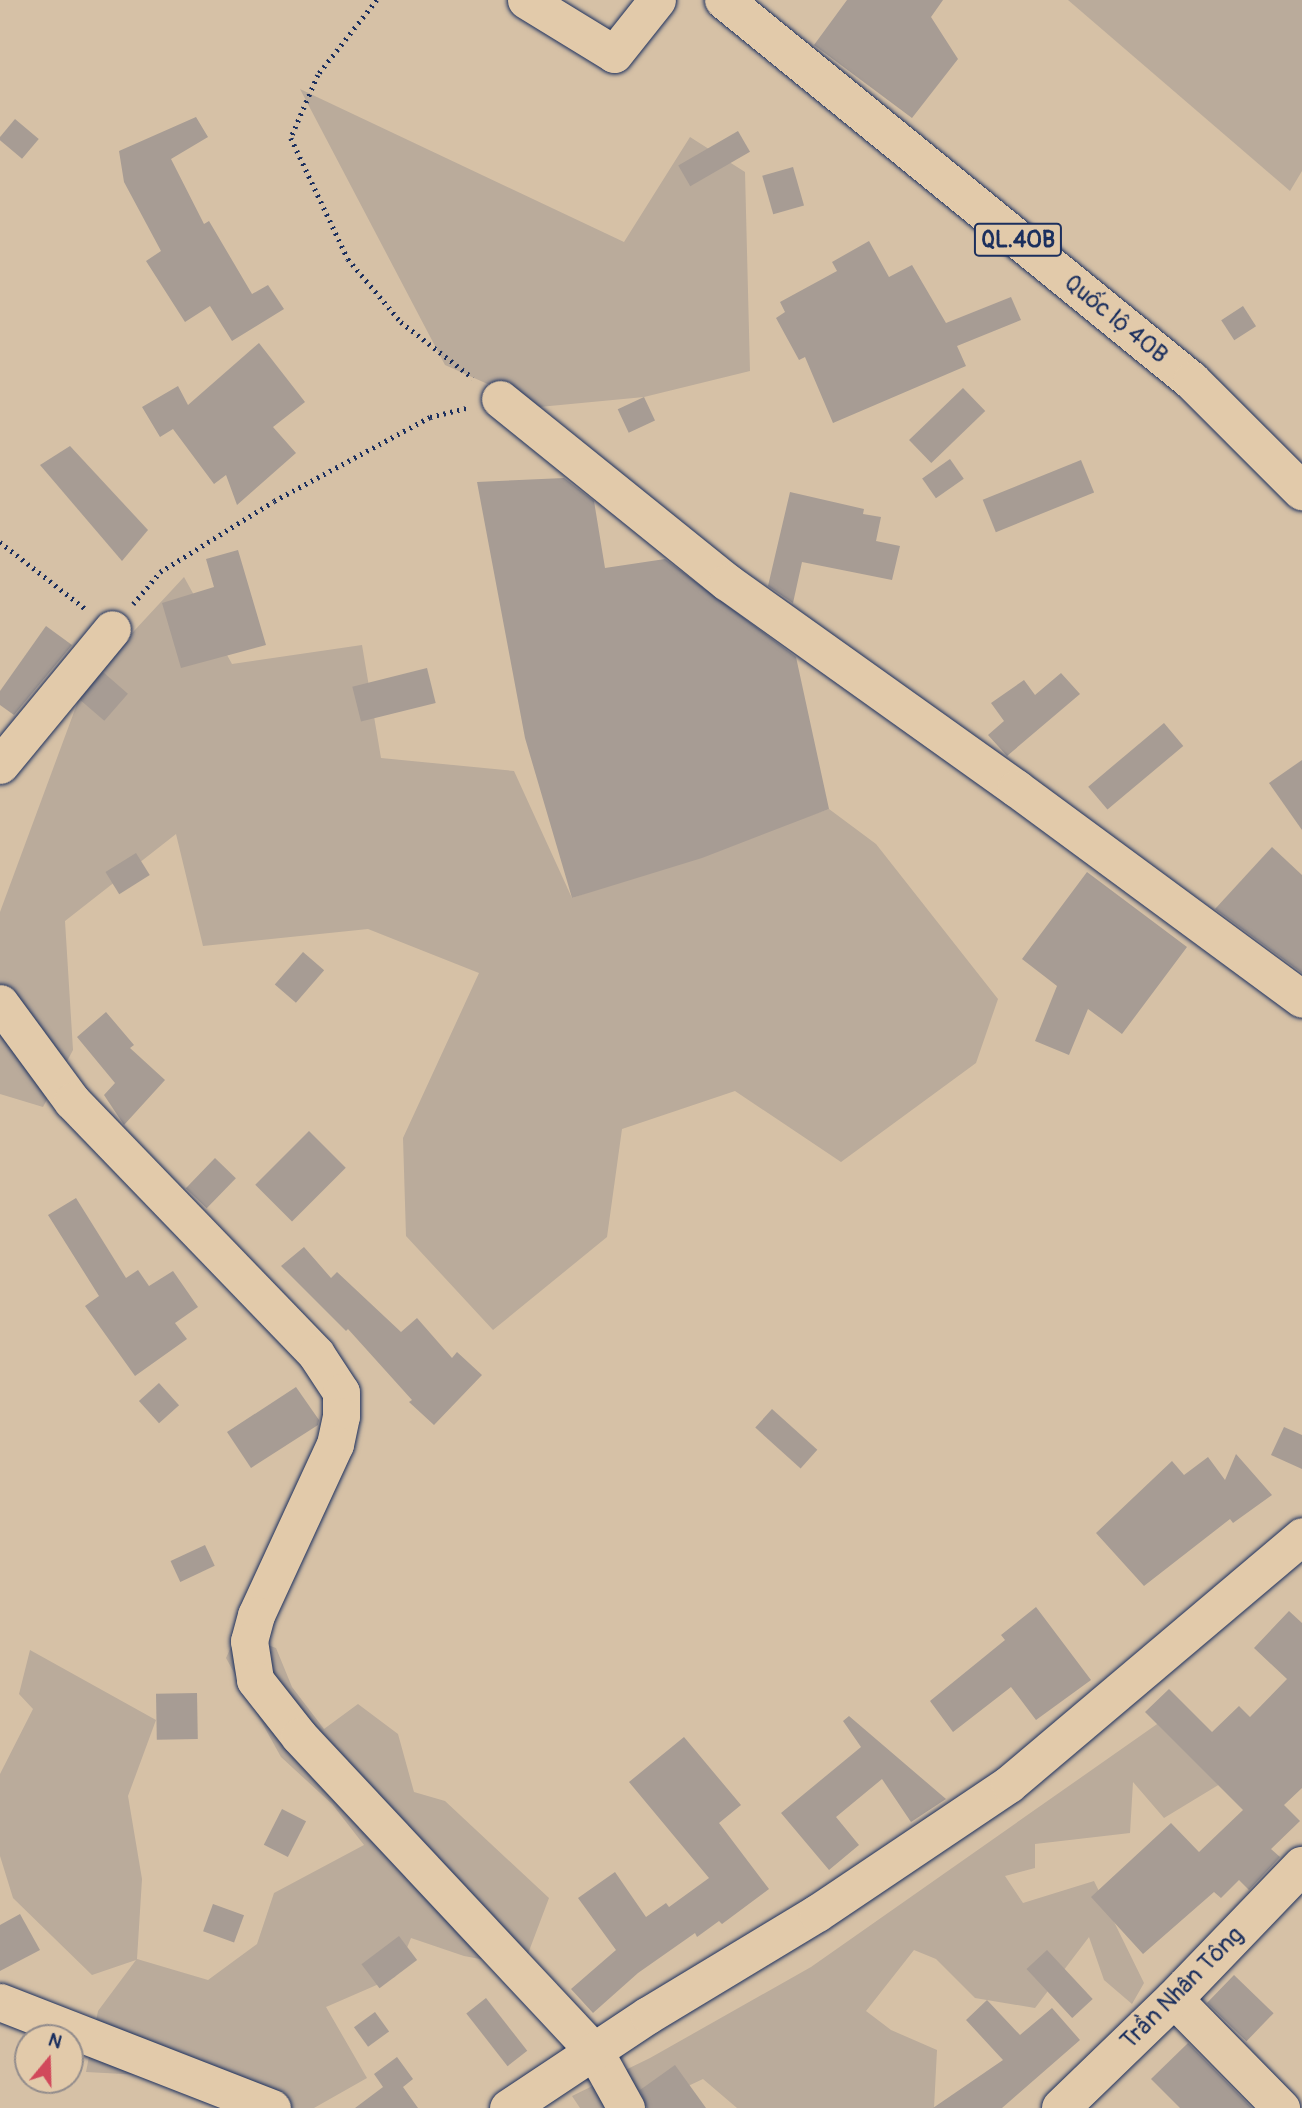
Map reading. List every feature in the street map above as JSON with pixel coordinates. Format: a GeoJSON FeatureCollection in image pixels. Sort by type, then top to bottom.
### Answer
{"type":"FeatureCollection","features":[{"type":"Feature","properties":{"kind":"main road","name":"Quốc lộ 40B"},"geometry":{"type":"LineString","coordinates":[[724,0],[1192,382],[1302,491]]}},
{"type":"Feature","properties":{"kind":"main road","name":"Trần Nhân Tông"},"geometry":{"type":"LineString","coordinates":[[1061,2108],[1174,1999],[1302,1866]]}},
{"type":"Feature","properties":{"kind":"street"},"geometry":{"type":"LineString","coordinates":[[527,0],[614,54],[657,0]]}},
{"type":"Feature","properties":{"kind":"street"},"geometry":{"type":"LineString","coordinates":[[500,399],[727,582],[1016,788],[1302,999]]}},
{"type":"Feature","properties":{"kind":"street"},"geometry":{"type":"LineString","coordinates":[[0,765],[112,629]]}},
{"type":"Feature","properties":{"kind":"street"},"geometry":{"type":"LineString","coordinates":[[0,1003],[72,1101],[316,1354],[341,1391],[341,1416],[335,1444],[256,1615],[249,1641],[255,1679],[299,1736],[594,2052],[626,2108]]}},
{"type":"Feature","properties":{"kind":"street"},"geometry":{"type":"LineString","coordinates":[[508,2108],[648,2015],[817,1913],[1009,1784],[1302,1536]]}},
{"type":"Feature","properties":{"kind":"street"},"geometry":{"type":"LineString","coordinates":[[1174,1999],[1281,2108]]}},
{"type":"Feature","properties":{"kind":"street"},"geometry":{"type":"LineString","coordinates":[[0,2002],[272,2108]]}},
{"type":"Feature","properties":{"kind":"path"},"geometry":{"type":"LineString","coordinates":[[377,0],[318,75],[291,138],[348,259],[401,322],[500,399]]}},
{"type":"Feature","properties":{"kind":"path"},"geometry":{"type":"LineString","coordinates":[[0,542],[112,629],[160,572],[274,501],[430,417],[500,399]]}},
{"type":"Feature","properties":{"kind":"shaded area"},"geometry":{"type":"Polygon","coordinates":[[[1068,0],[1302,0],[1302,171],[1290,191],[1068,0]]]}},
{"type":"Feature","properties":{"kind":"shaded area"},"geometry":{"type":"Polygon","coordinates":[[[300,89],[624,242],[690,137],[745,172],[750,371],[644,397],[539,407],[445,365],[300,89]]]}},
{"type":"Feature","properties":{"kind":"shaded area"},"geometry":{"type":"Polygon","coordinates":[[[184,577],[232,664],[362,645],[381,758],[514,771],[572,898],[829,809],[876,844],[998,999],[976,1063],[841,1162],[735,1091],[622,1129],[607,1237],[493,1330],[406,1236],[403,1138],[479,973],[368,929],[203,946],[176,834],[65,921],[73,1050],[43,1107],[0,1094],[0,912],[84,685],[184,577]]]}},
{"type":"Feature","properties":{"kind":"shaded area"},"geometry":{"type":"Polygon","coordinates":[[[237,1634],[276,1648],[292,1687],[324,1729],[358,1704],[398,1734],[414,1792],[445,1801],[549,1898],[523,1967],[464,1956],[411,1938],[395,1977],[326,2007],[367,2078],[314,2108],[291,2108],[219,2097],[142,2075],[86,2072],[98,2011],[136,1960],[92,1975],[13,1898],[0,1856],[0,1774],[33,1709],[19,1694],[30,1650],[156,1720],[128,1796],[142,1879],[137,1959],[208,1980],[257,1944],[274,1893],[364,1845],[332,1804],[281,1757],[226,1658],[237,1634]]]}},
{"type":"Feature","properties":{"kind":"shaded area"},"geometry":{"type":"Polygon","coordinates":[[[1170,1715],[1220,1784],[1164,1818],[1133,1782],[1130,1833],[1035,1844],[1035,1868],[1005,1876],[1023,1903],[1094,1881],[1144,1983],[1132,2004],[1104,1980],[1089,1937],[1035,2008],[975,1998],[936,1959],[914,1950],[866,2011],[891,2030],[937,2050],[934,2108],[737,2108],[703,2079],[641,2108],[580,2108],[572,2096],[650,2058],[811,1967],[1170,1715]]]}},
{"type":"Feature","properties":{"kind":"building"},"geometry":{"type":"Polygon","coordinates":[[[847,0],[943,0],[931,17],[958,59],[912,118],[814,45],[847,0]]]}},
{"type":"Feature","properties":{"kind":"building"},"geometry":{"type":"Polygon","coordinates":[[[196,117],[208,137],[171,159],[204,224],[209,221],[252,294],[268,285],[284,309],[232,341],[210,306],[185,322],[146,261],[161,251],[124,182],[119,151],[196,117]]]}},
{"type":"Feature","properties":{"kind":"building"},"geometry":{"type":"Polygon","coordinates":[[[15,119],[39,139],[22,159],[0,140],[15,119]]]}},
{"type":"Feature","properties":{"kind":"building"},"geometry":{"type":"Polygon","coordinates":[[[738,131],[750,152],[690,186],[678,166],[738,131]]]}},
{"type":"Feature","properties":{"kind":"building"},"geometry":{"type":"Polygon","coordinates":[[[793,167],[804,205],[773,214],[762,176],[793,167]]]}},
{"type":"Feature","properties":{"kind":"building"},"geometry":{"type":"Polygon","coordinates":[[[869,241],[889,277],[912,265],[946,323],[1011,297],[1021,320],[957,346],[966,366],[833,423],[805,357],[799,360],[776,318],[785,312],[780,302],[837,271],[832,262],[869,241]]]}},
{"type":"Feature","properties":{"kind":"building"},"geometry":{"type":"Polygon","coordinates":[[[1243,306],[1256,326],[1234,340],[1221,320],[1243,306]]]}},
{"type":"Feature","properties":{"kind":"building"},"geometry":{"type":"Polygon","coordinates":[[[259,343],[305,402],[273,427],[296,453],[237,505],[226,475],[214,484],[173,429],[160,437],[142,407],[178,386],[188,405],[259,343]]]}},
{"type":"Feature","properties":{"kind":"building"},"geometry":{"type":"Polygon","coordinates":[[[963,388],[985,411],[931,463],[909,440],[963,388]]]}},
{"type":"Feature","properties":{"kind":"building"},"geometry":{"type":"Polygon","coordinates":[[[644,397],[655,421],[629,433],[618,409],[644,397]]]}},
{"type":"Feature","properties":{"kind":"building"},"geometry":{"type":"Polygon","coordinates":[[[70,446],[148,530],[122,561],[40,465],[70,446]]]}},
{"type":"Feature","properties":{"kind":"building"},"geometry":{"type":"Polygon","coordinates":[[[950,459],[964,479],[936,498],[922,479],[950,459]]]}},
{"type":"Feature","properties":{"kind":"building"},"geometry":{"type":"Polygon","coordinates":[[[1081,460],[1094,492],[996,532],[983,500],[1081,460]]]}},
{"type":"Feature","properties":{"kind":"building"},"geometry":{"type":"Polygon","coordinates":[[[564,478],[594,501],[605,568],[665,559],[796,657],[829,809],[702,858],[572,898],[525,738],[477,482],[564,478]]]}},
{"type":"Feature","properties":{"kind":"building"},"geometry":{"type":"Polygon","coordinates":[[[790,492],[864,509],[863,514],[881,517],[876,541],[900,546],[892,580],[802,562],[793,603],[768,586],[790,492]]]}},
{"type":"Feature","properties":{"kind":"building"},"geometry":{"type":"Polygon","coordinates":[[[238,550],[266,645],[181,668],[162,603],[214,587],[206,559],[238,550]]]}},
{"type":"Feature","properties":{"kind":"building"},"geometry":{"type":"Polygon","coordinates":[[[46,626],[72,645],[14,715],[0,705],[0,691],[46,626]]]}},
{"type":"Feature","properties":{"kind":"building"},"geometry":{"type":"Polygon","coordinates":[[[427,668],[436,703],[361,722],[352,687],[427,668]]]}},
{"type":"Feature","properties":{"kind":"building"},"geometry":{"type":"Polygon","coordinates":[[[103,672],[128,694],[104,721],[79,699],[103,672]]]}},
{"type":"Feature","properties":{"kind":"building"},"geometry":{"type":"Polygon","coordinates":[[[1061,673],[1080,694],[1007,756],[988,735],[1004,721],[991,703],[1024,680],[1035,695],[1061,673]]]}},
{"type":"Feature","properties":{"kind":"building"},"geometry":{"type":"Polygon","coordinates":[[[1164,723],[1183,746],[1107,810],[1088,787],[1164,723]]]}},
{"type":"Feature","properties":{"kind":"building"},"geometry":{"type":"Polygon","coordinates":[[[1302,760],[1302,830],[1269,783],[1302,760]]]}},
{"type":"Feature","properties":{"kind":"building"},"geometry":{"type":"Polygon","coordinates":[[[1272,847],[1302,875],[1302,973],[1215,909],[1272,847]]]}},
{"type":"Feature","properties":{"kind":"building"},"geometry":{"type":"Polygon","coordinates":[[[136,853],[150,875],[119,894],[105,872],[136,853]]]}},
{"type":"Feature","properties":{"kind":"building"},"geometry":{"type":"Polygon","coordinates":[[[1087,872],[1187,947],[1122,1034],[1088,1009],[1069,1055],[1035,1041],[1057,986],[1022,959],[1087,872]]]}},
{"type":"Feature","properties":{"kind":"building"},"geometry":{"type":"Polygon","coordinates":[[[303,952],[324,970],[296,1003],[275,984],[303,952]]]}},
{"type":"Feature","properties":{"kind":"building"},"geometry":{"type":"Polygon","coordinates":[[[106,1012],[134,1045],[130,1048],[165,1080],[124,1125],[104,1095],[115,1083],[77,1037],[106,1012]]]}},
{"type":"Feature","properties":{"kind":"building"},"geometry":{"type":"Polygon","coordinates":[[[309,1131],[346,1168],[292,1222],[255,1185],[309,1131]]]}},
{"type":"Feature","properties":{"kind":"building"},"geometry":{"type":"Polygon","coordinates":[[[215,1158],[236,1178],[207,1208],[186,1188],[215,1158]]]}},
{"type":"Feature","properties":{"kind":"building"},"geometry":{"type":"Polygon","coordinates":[[[76,1198],[126,1278],[138,1270],[149,1286],[173,1271],[198,1307],[175,1323],[187,1339],[135,1376],[85,1306],[99,1296],[48,1215],[76,1198]]]}},
{"type":"Feature","properties":{"kind":"building"},"geometry":{"type":"Polygon","coordinates":[[[304,1247],[331,1278],[337,1272],[401,1332],[417,1318],[452,1358],[457,1352],[482,1375],[434,1425],[409,1402],[412,1400],[348,1329],[346,1331],[281,1266],[304,1247]]]}},
{"type":"Feature","properties":{"kind":"building"},"geometry":{"type":"Polygon","coordinates":[[[159,1383],[179,1405],[159,1423],[139,1401],[159,1383]]]}},
{"type":"Feature","properties":{"kind":"building"},"geometry":{"type":"Polygon","coordinates":[[[296,1387],[319,1420],[318,1425],[251,1468],[227,1432],[296,1387]]]}},
{"type":"Feature","properties":{"kind":"building"},"geometry":{"type":"Polygon","coordinates":[[[772,1409],[817,1450],[801,1468],[755,1428],[772,1409]]]}},
{"type":"Feature","properties":{"kind":"building"},"geometry":{"type":"Polygon","coordinates":[[[1284,1427],[1302,1435],[1302,1469],[1271,1455],[1284,1427]]]}},
{"type":"Feature","properties":{"kind":"building"},"geometry":{"type":"Polygon","coordinates":[[[1236,1454],[1272,1495],[1233,1523],[1230,1519],[1144,1586],[1096,1533],[1172,1461],[1184,1475],[1208,1457],[1225,1480],[1236,1454]]]}},
{"type":"Feature","properties":{"kind":"building"},"geometry":{"type":"Polygon","coordinates":[[[205,1545],[215,1566],[180,1582],[171,1561],[205,1545]]]}},
{"type":"Feature","properties":{"kind":"building"},"geometry":{"type":"Polygon","coordinates":[[[1036,1607],[1091,1680],[1036,1720],[1011,1687],[953,1732],[930,1701],[1005,1640],[1001,1635],[1036,1607]]]}},
{"type":"Feature","properties":{"kind":"building"},"geometry":{"type":"Polygon","coordinates":[[[1289,1611],[1302,1623],[1302,1788],[1284,1805],[1300,1821],[1271,1849],[1280,1857],[1249,1890],[1239,1880],[1221,1898],[1214,1892],[1143,1954],[1091,1897],[1171,1823],[1199,1852],[1243,1810],[1145,1712],[1169,1689],[1212,1732],[1239,1706],[1250,1717],[1287,1679],[1254,1648],[1289,1611]]]}},
{"type":"Feature","properties":{"kind":"building"},"geometry":{"type":"Polygon","coordinates":[[[197,1693],[198,1739],[157,1740],[156,1694],[197,1693]]]}},
{"type":"Feature","properties":{"kind":"building"},"geometry":{"type":"Polygon","coordinates":[[[849,1716],[946,1799],[911,1822],[882,1779],[836,1817],[859,1845],[829,1870],[781,1813],[861,1747],[843,1721],[849,1716]]]}},
{"type":"Feature","properties":{"kind":"building"},"geometry":{"type":"Polygon","coordinates":[[[684,1737],[741,1805],[719,1823],[769,1889],[722,1924],[719,1921],[697,1937],[695,1933],[638,1973],[593,2013],[571,1989],[616,1950],[578,1898],[615,1872],[646,1917],[666,1903],[669,1907],[709,1878],[629,1782],[684,1737]]]}},
{"type":"Feature","properties":{"kind":"building"},"geometry":{"type":"Polygon","coordinates":[[[282,1809],[306,1821],[288,1857],[264,1845],[282,1809]]]}},
{"type":"Feature","properties":{"kind":"building"},"geometry":{"type":"Polygon","coordinates":[[[213,1904],[244,1915],[234,1943],[203,1931],[213,1904]]]}},
{"type":"Feature","properties":{"kind":"building"},"geometry":{"type":"Polygon","coordinates":[[[20,1914],[40,1950],[0,1971],[0,1925],[20,1914]]]}},
{"type":"Feature","properties":{"kind":"building"},"geometry":{"type":"Polygon","coordinates":[[[399,1936],[417,1960],[380,1988],[361,1964],[399,1936]]]}},
{"type":"Feature","properties":{"kind":"building"},"geometry":{"type":"Polygon","coordinates":[[[1047,1950],[1093,1999],[1072,2018],[1027,1969],[1047,1950]]]}},
{"type":"Feature","properties":{"kind":"building"},"geometry":{"type":"Polygon","coordinates":[[[1234,1975],[1274,2013],[1246,2041],[1207,2003],[1234,1975]]]}},
{"type":"Feature","properties":{"kind":"building"},"geometry":{"type":"Polygon","coordinates":[[[486,1998],[527,2051],[508,2066],[466,2013],[486,1998]]]}},
{"type":"Feature","properties":{"kind":"building"},"geometry":{"type":"Polygon","coordinates":[[[987,2000],[1020,2035],[1052,2008],[1080,2040],[1002,2108],[933,2108],[1003,2060],[966,2020],[987,2000]]]}},
{"type":"Feature","properties":{"kind":"building"},"geometry":{"type":"Polygon","coordinates":[[[375,2012],[389,2031],[368,2047],[354,2027],[375,2012]]]}},
{"type":"Feature","properties":{"kind":"building"},"geometry":{"type":"Polygon","coordinates":[[[1188,2043],[1252,2108],[1180,2108],[1151,2079],[1188,2043]]]}},
{"type":"Feature","properties":{"kind":"building"},"geometry":{"type":"Polygon","coordinates":[[[397,2057],[413,2079],[403,2087],[418,2108],[355,2108],[383,2087],[374,2074],[397,2057]]]}},
{"type":"Feature","properties":{"kind":"building"},"geometry":{"type":"Polygon","coordinates":[[[675,2065],[706,2108],[647,2108],[640,2090],[675,2065]]]}}]}
